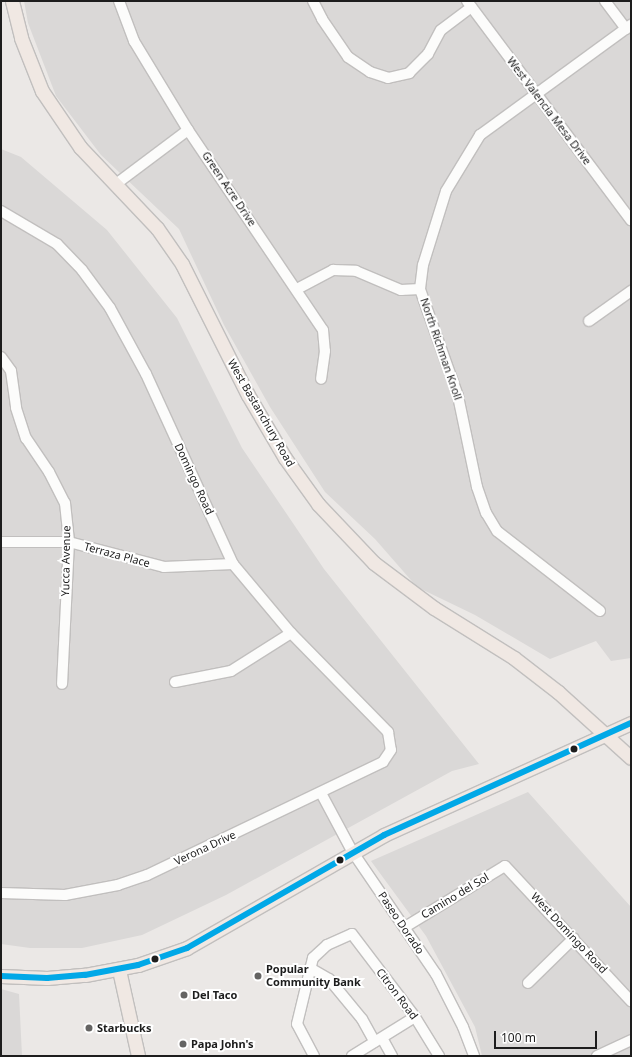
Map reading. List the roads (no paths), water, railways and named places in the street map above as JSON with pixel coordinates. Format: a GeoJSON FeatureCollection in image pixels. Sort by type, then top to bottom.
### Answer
{"type":"FeatureCollection","features":[{"type":"Feature","properties":{"kind":"main road","name":"West Bastanchury Road"},"geometry":{"type":"LineString","coordinates":[[12,1],[21,38],[42,91],[80,146],[157,228],[182,264],[248,395],[281,452],[337,526],[374,563],[403,586],[514,658],[558,692],[631,758]]}},
{"type":"Feature","properties":{"kind":"main road"},"geometry":{"type":"LineString","coordinates":[[1,976],[47,978],[119,970],[164,957],[209,938],[352,851],[421,816],[631,723]]}},
{"type":"Feature","properties":{"kind":"main road"},"geometry":{"type":"LineString","coordinates":[[119,970],[138,1056]]}},
{"type":"Feature","properties":{"kind":"street","name":"Green Acre Drive"},"geometry":{"type":"LineString","coordinates":[[119,1],[134,42],[188,130],[323,330],[325,351],[321,379]]}},
{"type":"Feature","properties":{"kind":"street"},"geometry":{"type":"LineString","coordinates":[[314,1],[322,19],[348,57],[370,72],[388,78],[409,73],[428,54],[441,30],[469,4]]}},
{"type":"Feature","properties":{"kind":"street"},"geometry":{"type":"LineString","coordinates":[[605,1],[628,27]]}},
{"type":"Feature","properties":{"kind":"street","name":"West Valencia Mesa Drive"},"geometry":{"type":"LineString","coordinates":[[469,4],[631,220]]}},
{"type":"Feature","properties":{"kind":"street","name":"North Richman Knoll"},"geometry":{"type":"LineString","coordinates":[[600,611],[497,531],[486,513],[478,488],[458,396],[420,289],[423,265],[446,191],[480,135],[535,93],[628,27]]}},
{"type":"Feature","properties":{"kind":"street"},"geometry":{"type":"LineString","coordinates":[[116,184],[188,130]]}},
{"type":"Feature","properties":{"kind":"street","name":"Domingo Road"},"geometry":{"type":"LineString","coordinates":[[1,211],[57,244],[82,270],[110,308],[146,374],[233,564],[291,633],[388,732],[391,750]]}},
{"type":"Feature","properties":{"kind":"street"},"geometry":{"type":"LineString","coordinates":[[296,289],[315,277],[334,270],[356,271],[401,290],[420,289]]}},
{"type":"Feature","properties":{"kind":"street"},"geometry":{"type":"LineString","coordinates":[[589,321],[631,291]]}},
{"type":"Feature","properties":{"kind":"street","name":"Yucca Avenue"},"geometry":{"type":"LineString","coordinates":[[1,357],[11,371],[16,408],[26,438],[49,472],[65,503],[69,542],[62,684]]}},
{"type":"Feature","properties":{"kind":"street","name":"Terraza Place"},"geometry":{"type":"LineString","coordinates":[[1,542],[69,542],[164,567],[233,564]]}},
{"type":"Feature","properties":{"kind":"street"},"geometry":{"type":"LineString","coordinates":[[175,682],[231,671],[291,633]]}},
{"type":"Feature","properties":{"kind":"street","name":"Verona Drive"},"geometry":{"type":"LineString","coordinates":[[1,893],[65,895],[118,885],[147,875],[383,762],[391,750]]}},
{"type":"Feature","properties":{"kind":"street","name":"Paseo Dorado"},"geometry":{"type":"LineString","coordinates":[[321,793],[352,851],[436,974],[463,1027],[474,1056]]}},
{"type":"Feature","properties":{"kind":"street","name":"Camino del Sol"},"geometry":{"type":"LineString","coordinates":[[405,927],[506,866]]}},
{"type":"Feature","properties":{"kind":"street","name":"West Domingo Road"},"geometry":{"type":"LineString","coordinates":[[506,866],[631,1001]]}},
{"type":"Feature","properties":{"kind":"street","name":"Citron Road"},"geometry":{"type":"LineString","coordinates":[[310,961],[327,945],[352,934],[415,1017],[439,1056]]}},
{"type":"Feature","properties":{"kind":"street"},"geometry":{"type":"LineString","coordinates":[[528,983],[574,938]]}},
{"type":"Feature","properties":{"kind":"street"},"geometry":{"type":"LineString","coordinates":[[310,961],[330,979],[392,1056]]}},
{"type":"Feature","properties":{"kind":"street"},"geometry":{"type":"LineString","coordinates":[[310,961],[298,1024],[314,1056]]}},
{"type":"Feature","properties":{"kind":"street"},"geometry":{"type":"LineString","coordinates":[[352,1056],[415,1017]]}},
{"type":"Feature","properties":{"kind":"street"},"geometry":{"type":"LineString","coordinates":[[597,1056],[631,1040]]}},
{"type":"Feature","properties":{"kind":"place","name":"Popular Community Bank"},"geometry":{"type":"Point","coordinates":[258,976]}},
{"type":"Feature","properties":{"kind":"place","name":"Del Taco"},"geometry":{"type":"Point","coordinates":[184,995]}},
{"type":"Feature","properties":{"kind":"place","name":"Starbucks"},"geometry":{"type":"Point","coordinates":[89,1028]}},
{"type":"Feature","properties":{"kind":"place","name":"Papa John's"},"geometry":{"type":"Point","coordinates":[183,1044]}}]}
